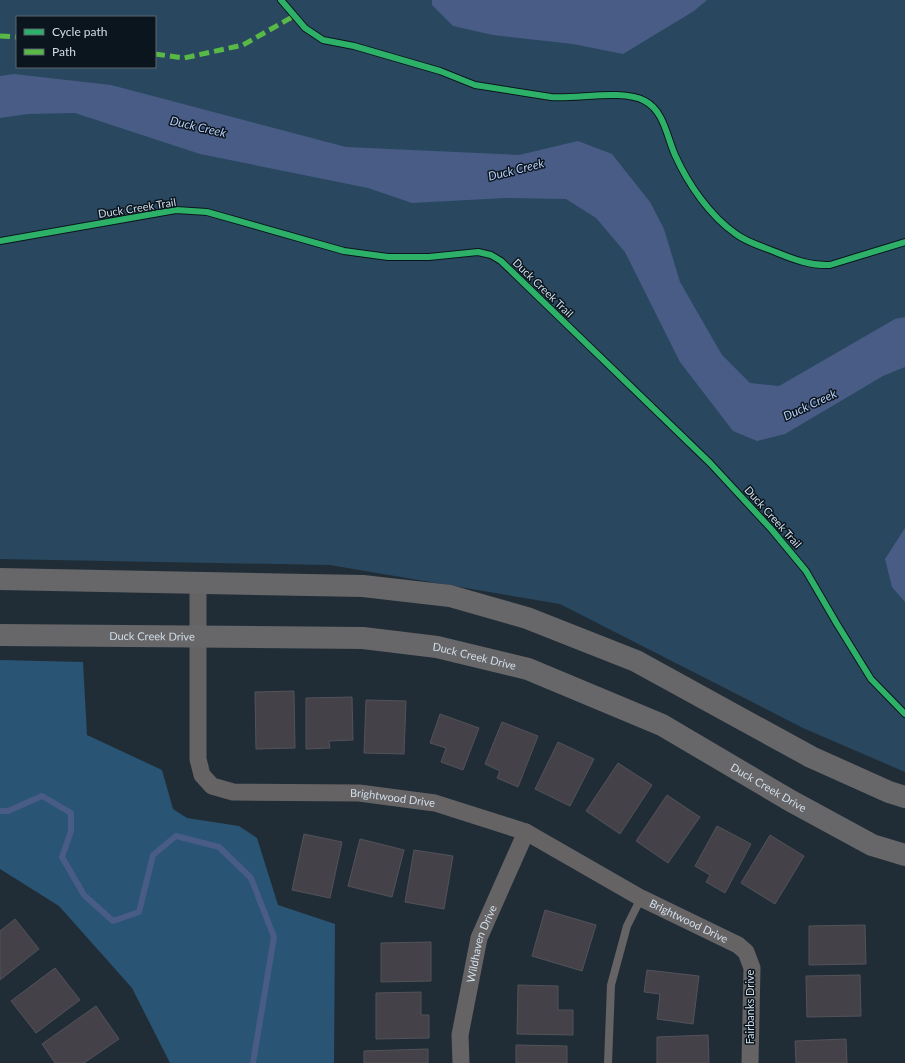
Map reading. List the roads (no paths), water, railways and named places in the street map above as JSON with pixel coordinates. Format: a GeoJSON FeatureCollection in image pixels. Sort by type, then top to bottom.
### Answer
{"type":"FeatureCollection","features":[{"type":"Feature","properties":{"kind":"main road"},"geometry":{"type":"LineString","coordinates":[[0,579],[371,587],[450,596],[527,618],[636,661],[811,757],[889,792],[905,797]]}},
{"type":"Feature","properties":{"kind":"main road","name":"Duck Creek Drive"},"geometry":{"type":"LineString","coordinates":[[0,635],[363,638],[437,647],[528,669],[662,725],[791,801],[872,845],[905,855]]}},
{"type":"Feature","properties":{"kind":"street","name":"Brightwood Drive"},"geometry":{"type":"LineString","coordinates":[[198,583],[198,759],[202,775],[212,786],[232,792],[359,793],[435,803],[526,832],[640,898],[724,937],[738,945],[746,952]]}},
{"type":"Feature","properties":{"kind":"street","name":"Wildhaven Drive"},"geometry":{"type":"LineString","coordinates":[[462,1063],[460,1035],[478,938],[526,832]]}},
{"type":"Feature","properties":{"kind":"street","name":"Fairbanks Drive"},"geometry":{"type":"LineString","coordinates":[[746,952],[752,968],[750,1063]]}},
{"type":"Feature","properties":{"kind":"lane"},"geometry":{"type":"LineString","coordinates":[[608,1063],[611,985],[627,926],[640,898]]}},
{"type":"Feature","properties":{"kind":"water"},"geometry":{"type":"Polygon","coordinates":[[[432,0],[707,0],[694,11],[623,54],[573,44],[493,35],[453,26],[432,5],[432,0]]]}},
{"type":"Feature","properties":{"kind":"water","name":"Duck Creek"},"geometry":{"type":"Polygon","coordinates":[[[14,74],[111,85],[346,147],[519,155],[578,141],[612,154],[650,202],[664,229],[680,282],[722,355],[750,383],[779,386],[895,319],[905,317],[905,367],[883,376],[785,434],[757,441],[733,431],[680,362],[625,252],[596,218],[566,199],[505,198],[412,203],[368,188],[200,154],[75,113],[28,114],[0,118],[0,76],[14,74]]]}},
{"type":"Feature","properties":{"kind":"water"},"geometry":{"type":"Polygon","coordinates":[[[905,528],[905,602],[892,587],[885,559],[905,528]]]}},
{"type":"Feature","properties":{"kind":"waterway"},"geometry":{"type":"LineString","coordinates":[[0,811],[8,811],[42,796],[71,813],[71,831],[62,857],[84,895],[113,921],[139,912],[153,855],[176,836],[219,847],[251,878],[274,937],[253,1063]]}}]}
